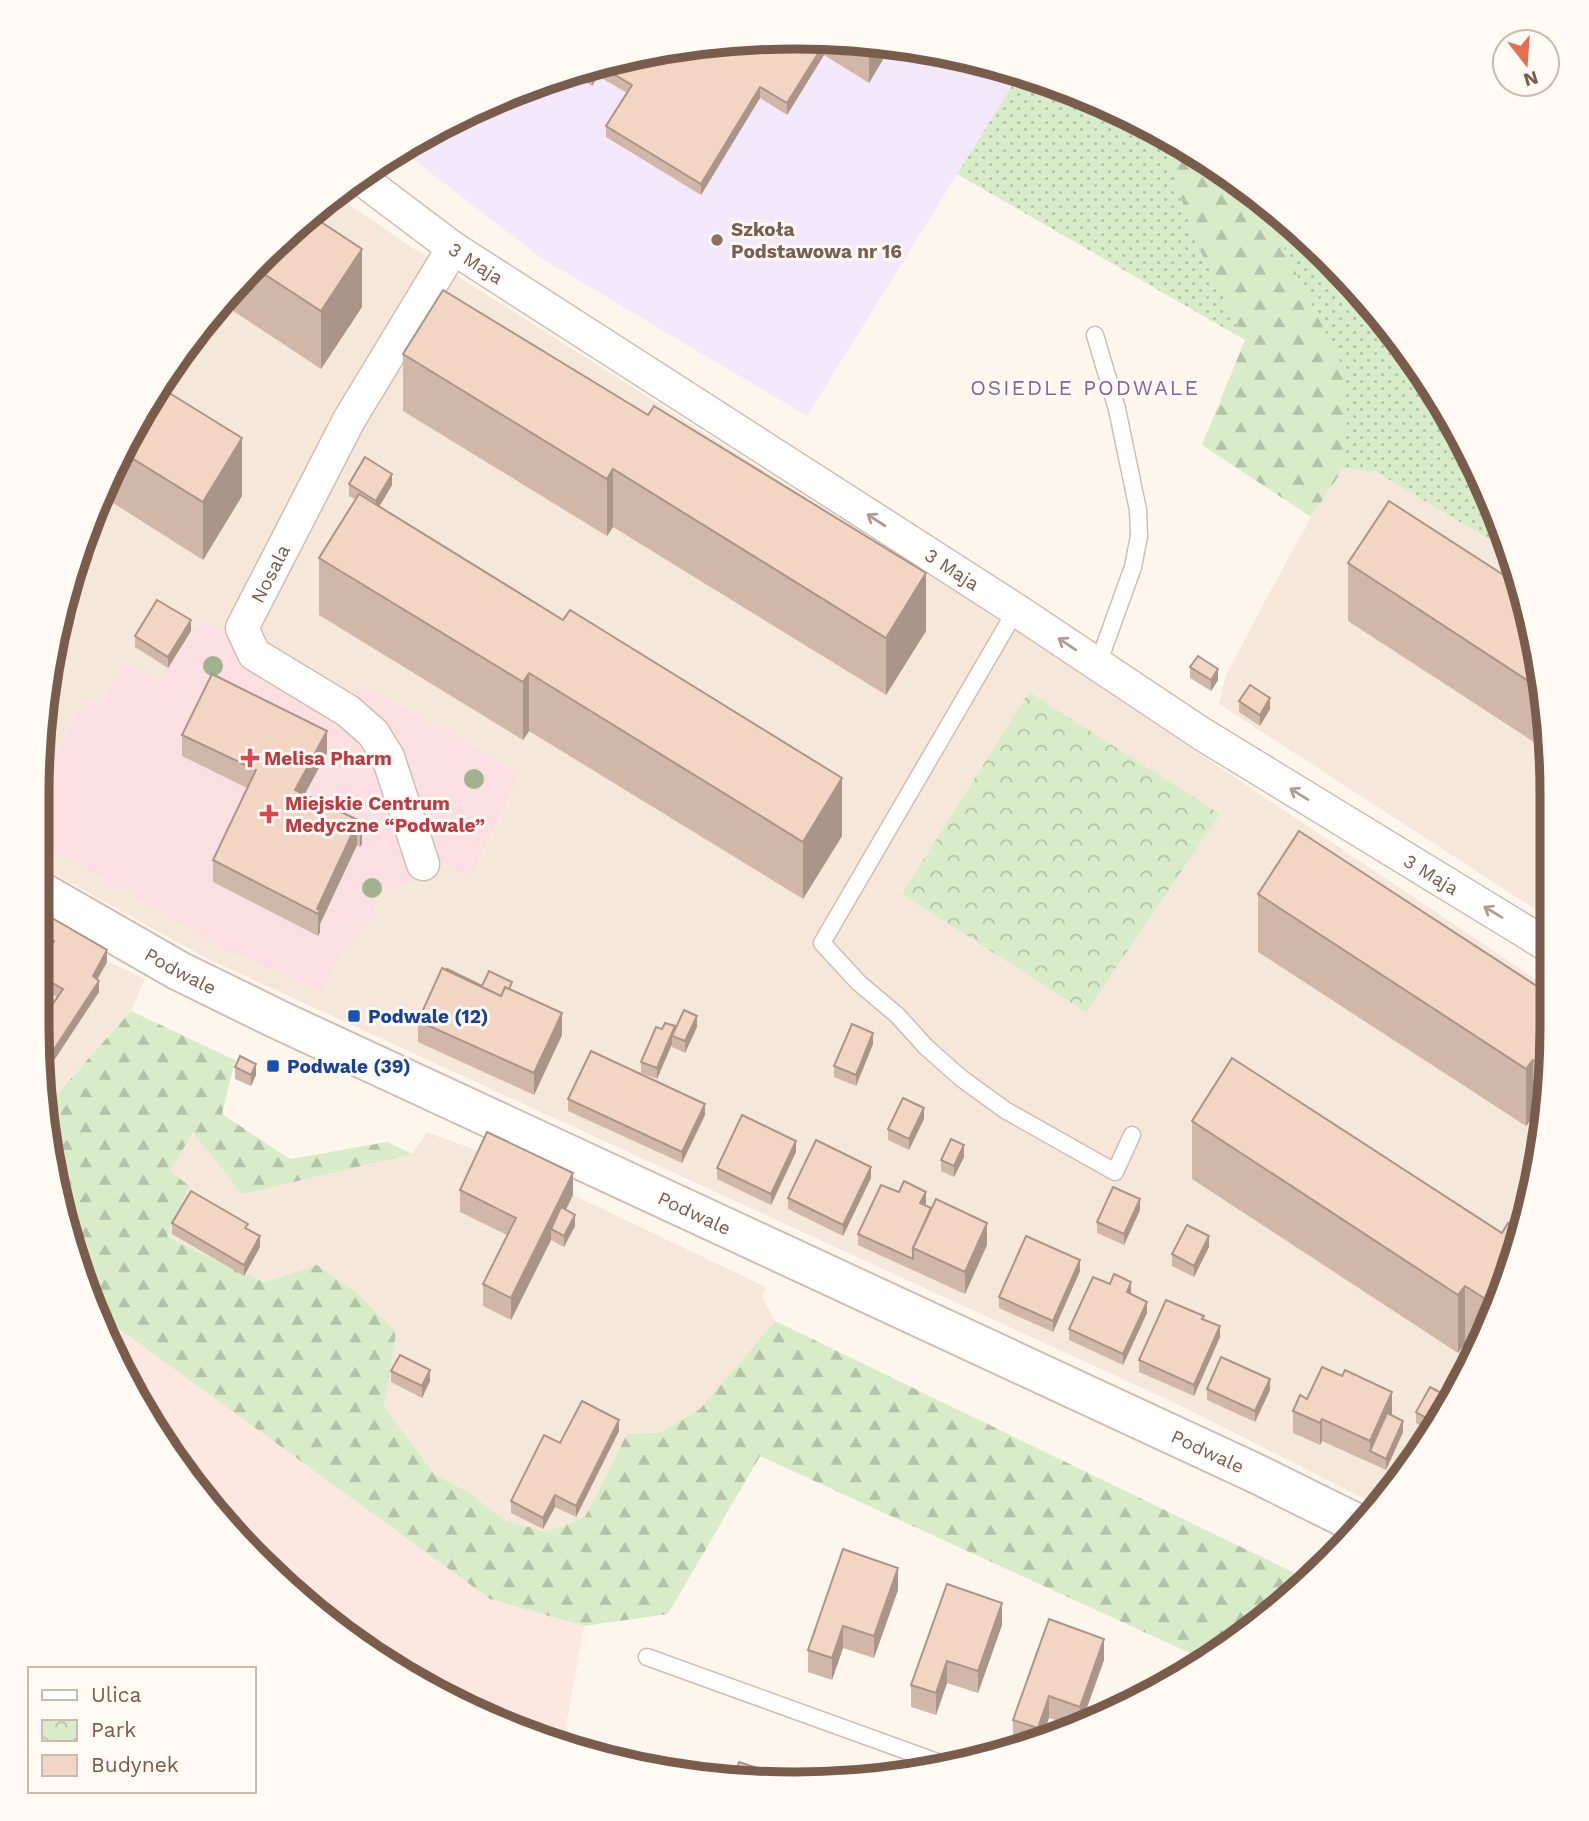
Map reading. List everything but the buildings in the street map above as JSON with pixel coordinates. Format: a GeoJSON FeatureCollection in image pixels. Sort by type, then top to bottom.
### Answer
{"type":"FeatureCollection","features":[{"type":"Feature","properties":{"kind":"street","name":"3 Maja"},"geometry":{"type":"LineString","coordinates":[[368,184],[453,248],[1016,610],[1202,734],[1540,941]]}},
{"type":"Feature","properties":{"kind":"street","name":"Nosala"},"geometry":{"type":"LineString","coordinates":[[423,863],[388,757],[373,733],[348,711],[254,654],[242,628],[349,420],[453,248]]}},
{"type":"Feature","properties":{"kind":"street","name":"Podwale"},"geometry":{"type":"LineString","coordinates":[[49,897],[179,971],[279,1020],[1231,1462],[1352,1521]]}},
{"type":"Feature","properties":{"kind":"lane"},"geometry":{"type":"LineString","coordinates":[[1095,335],[1117,409],[1138,510],[1139,536],[1133,567],[1098,664]]}},
{"type":"Feature","properties":{"kind":"lane"},"geometry":{"type":"LineString","coordinates":[[1016,610],[822,943],[859,983],[897,1015],[926,1047],[961,1078],[1005,1110],[1115,1172],[1132,1135]]}},
{"type":"Feature","properties":{"kind":"lane"},"geometry":{"type":"LineString","coordinates":[[647,1657],[931,1760]]}},
{"type":"Feature","properties":{"kind":"shaded area","name":"Szkoła Podstawowa nr 16"},"geometry":{"type":"Polygon","coordinates":[[[794,49],[892,55],[940,63],[1014,83],[807,416],[541,258],[410,157],[465,126],[555,89],[602,74],[697,55],[794,49]]]}},
{"type":"Feature","properties":{"kind":"shaded area"},"geometry":{"type":"Polygon","coordinates":[[[344,201],[405,243],[1012,628],[1540,982],[1534,1124],[1515,1219],[1483,1312],[1440,1399],[1414,1441],[1369,1501],[1175,1403],[208,959],[49,871],[51,746],[63,649],[74,602],[106,509],[149,422],[175,380],[203,341],[267,267],[344,201]]]}},
{"type":"Feature","properties":{"kind":"shaded area"},"geometry":{"type":"Polygon","coordinates":[[[1344,468],[1376,472],[1496,543],[1515,602],[1534,697],[1540,794],[1540,912],[1219,704],[1226,675],[1311,517],[1344,468]]]}},
{"type":"Feature","properties":{"kind":"shaded area","name":"Miejskie Centrum Medyczne “Podwale”"},"geometry":{"type":"Polygon","coordinates":[[[202,620],[353,698],[362,685],[520,772],[471,877],[441,862],[423,877],[373,896],[376,913],[342,951],[321,993],[201,936],[49,846],[50,765],[86,699],[99,706],[125,663],[159,680],[202,620]]]}},
{"type":"Feature","properties":{"kind":"shaded area"},"geometry":{"type":"Polygon","coordinates":[[[49,928],[145,979],[131,1011],[55,1095],[52,1093],[49,1027],[49,928]]]}},
{"type":"Feature","properties":{"kind":"shaded area"},"geometry":{"type":"Polygon","coordinates":[[[193,1131],[243,1193],[412,1154],[427,1132],[487,1154],[766,1287],[762,1297],[775,1321],[700,1409],[661,1432],[627,1434],[585,1517],[546,1532],[502,1519],[470,1493],[434,1474],[384,1406],[396,1333],[317,1265],[264,1282],[166,1237],[189,1186],[169,1172],[193,1131]]]}},
{"type":"Feature","properties":{"kind":"shaded area"},"geometry":{"type":"Polygon","coordinates":[[[110,1321],[490,1599],[584,1626],[565,1735],[509,1715],[465,1695],[380,1646],[303,1587],[267,1554],[234,1518],[175,1441],[149,1399],[110,1321]]]}},
{"type":"Feature","properties":{"kind":"green space"},"geometry":{"type":"Polygon","coordinates":[[[1014,83],[1080,106],[1124,126],[1209,175],[1248,203],[1322,267],[1386,341],[1440,422],[1463,465],[1496,543],[1376,472],[1344,468],[1299,401],[1245,340],[957,174],[1014,83]]]}},
{"type":"Feature","properties":{"kind":"green space"},"geometry":{"type":"Polygon","coordinates":[[[1166,149],[1248,203],[1289,237],[1284,249],[1344,369],[1347,419],[1344,468],[1311,517],[1202,445],[1245,340],[1193,236],[1166,149]]]}},
{"type":"Feature","properties":{"kind":"green space"},"geometry":{"type":"Polygon","coordinates":[[[1029,692],[1220,814],[1086,1012],[902,894],[1029,692]]]}},
{"type":"Feature","properties":{"kind":"green space"},"geometry":{"type":"Polygon","coordinates":[[[131,1011],[235,1060],[222,1114],[290,1159],[387,1142],[412,1154],[242,1194],[193,1132],[170,1171],[189,1186],[167,1237],[264,1282],[317,1265],[357,1293],[396,1333],[384,1406],[434,1474],[470,1493],[502,1519],[546,1532],[585,1517],[627,1434],[661,1432],[700,1409],[775,1321],[1299,1575],[1248,1618],[1194,1655],[760,1456],[668,1614],[584,1626],[490,1599],[111,1323],[74,1219],[55,1124],[52,1093],[56,1095],[131,1011]]]}},
{"type":"Feature","properties":{"kind":"place","name":"Szkoła Podstawowa nr 16"},"geometry":{"type":"Point","coordinates":[717,240]}},
{"type":"Feature","properties":{"kind":"place","name":"Melisa Pharm"},"geometry":{"type":"Point","coordinates":[250,758]}},
{"type":"Feature","properties":{"kind":"place","name":"Miejskie Centrum Medyczne “Podwale”"},"geometry":{"type":"Point","coordinates":[269,814]}},
{"type":"Feature","properties":{"kind":"place","name":"Podwale (12)"},"geometry":{"type":"Point","coordinates":[354,1016]}},
{"type":"Feature","properties":{"kind":"place","name":"Podwale (39)"},"geometry":{"type":"Point","coordinates":[273,1066]}},
{"type":"Feature","properties":{"kind":"district","name":"OSIEDLE PODWALE"},"geometry":{"type":"Point","coordinates":[1085,388]}}]}
